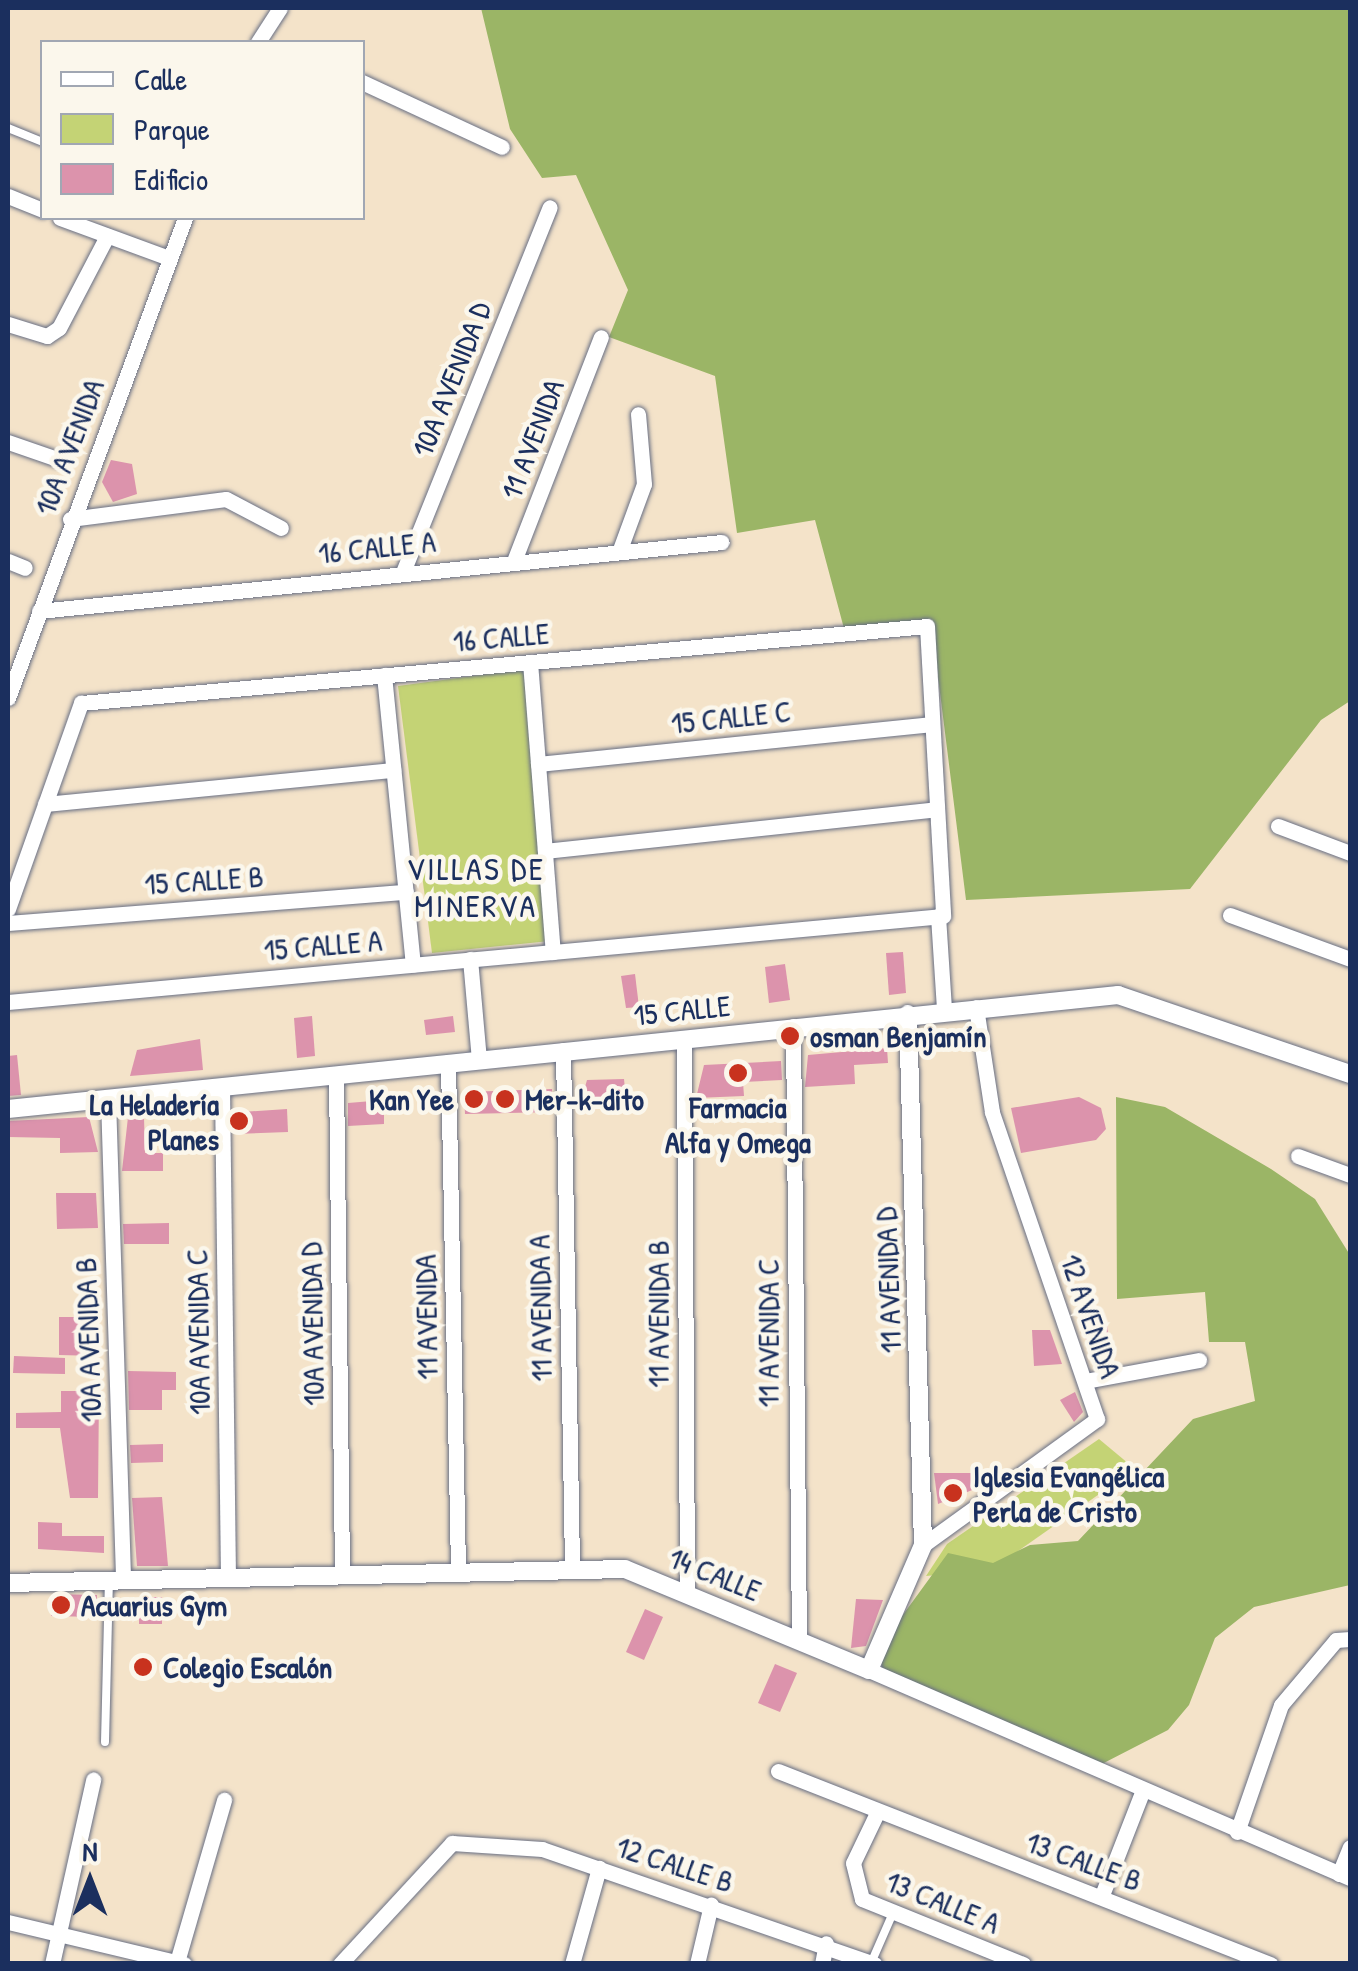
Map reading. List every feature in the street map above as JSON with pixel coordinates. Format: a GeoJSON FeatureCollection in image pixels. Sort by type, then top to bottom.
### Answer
{"type":"FeatureCollection","features":[{"type":"Feature","properties":{"kind":"street"},"geometry":{"type":"LineString","coordinates":[[259,39],[280,8]]}},
{"type":"Feature","properties":{"kind":"street"},"geometry":{"type":"LineString","coordinates":[[365,83],[502,148]]}},
{"type":"Feature","properties":{"kind":"street"},"geometry":{"type":"LineString","coordinates":[[8,196],[40,209]]}},
{"type":"Feature","properties":{"kind":"street","name":"10A AVENIDA D"},"geometry":{"type":"LineString","coordinates":[[403,572],[550,207]]}},
{"type":"Feature","properties":{"kind":"street"},"geometry":{"type":"LineString","coordinates":[[65,220],[169,258]]}},
{"type":"Feature","properties":{"kind":"street","name":"10A AVENIDA"},"geometry":{"type":"LineString","coordinates":[[9,689],[184,220]]}},
{"type":"Feature","properties":{"kind":"street"},"geometry":{"type":"LineString","coordinates":[[8,324],[47,336],[58,328],[106,236]]}},
{"type":"Feature","properties":{"kind":"street","name":"11 AVENIDA"},"geometry":{"type":"LineString","coordinates":[[514,561],[601,337]]}},
{"type":"Feature","properties":{"kind":"street"},"geometry":{"type":"LineString","coordinates":[[619,552],[644,484],[638,414]]}},
{"type":"Feature","properties":{"kind":"street"},"geometry":{"type":"LineString","coordinates":[[8,442],[57,460]]}},
{"type":"Feature","properties":{"kind":"street"},"geometry":{"type":"LineString","coordinates":[[70,519],[226,500],[281,528]]}},
{"type":"Feature","properties":{"kind":"street","name":"16 CALLE A"},"geometry":{"type":"LineString","coordinates":[[39,612],[722,542]]}},
{"type":"Feature","properties":{"kind":"street"},"geometry":{"type":"LineString","coordinates":[[8,562],[25,568]]}},
{"type":"Feature","properties":{"kind":"street","name":"16 CALLE"},"geometry":{"type":"LineString","coordinates":[[45,804],[81,704],[927,626],[930,724]]}},
{"type":"Feature","properties":{"kind":"street"},"geometry":{"type":"LineString","coordinates":[[530,662],[554,952]]}},
{"type":"Feature","properties":{"kind":"street"},"geometry":{"type":"LineString","coordinates":[[384,676],[413,965]]}},
{"type":"Feature","properties":{"kind":"street"},"geometry":{"type":"LineString","coordinates":[[930,724],[944,1010]]}},
{"type":"Feature","properties":{"kind":"street","name":"15 CALLE C"},"geometry":{"type":"LineString","coordinates":[[538,764],[930,724]]}},
{"type":"Feature","properties":{"kind":"street"},"geometry":{"type":"LineString","coordinates":[[8,909],[45,804],[394,770]]}},
{"type":"Feature","properties":{"kind":"street"},"geometry":{"type":"LineString","coordinates":[[545,852],[936,808]]}},
{"type":"Feature","properties":{"kind":"street"},"geometry":{"type":"LineString","coordinates":[[1278,826],[1350,854]]}},
{"type":"Feature","properties":{"kind":"street","name":"15 CALLE B"},"geometry":{"type":"LineString","coordinates":[[8,922],[406,892]]}},
{"type":"Feature","properties":{"kind":"street"},"geometry":{"type":"LineString","coordinates":[[1230,914],[1350,959]]}},
{"type":"Feature","properties":{"kind":"street","name":"15 CALLE A"},"geometry":{"type":"LineString","coordinates":[[8,1002],[940,916]]}},
{"type":"Feature","properties":{"kind":"street"},"geometry":{"type":"LineString","coordinates":[[470,959],[479,1059]]}},
{"type":"Feature","properties":{"kind":"street","name":"15 CALLE"},"geometry":{"type":"LineString","coordinates":[[8,1110],[1118,994],[1350,1074]]}},
{"type":"Feature","properties":{"kind":"street","name":"12 AVENIDA"},"geometry":{"type":"LineString","coordinates":[[922,1545],[1097,1419],[992,1112],[976,1007]]}},
{"type":"Feature","properties":{"kind":"street","name":"11 AVENIDA D"},"geometry":{"type":"LineString","coordinates":[[908,1014],[922,1545]]}},
{"type":"Feature","properties":{"kind":"street","name":"11 AVENIDA C"},"geometry":{"type":"LineString","coordinates":[[793,1026],[800,1639]]}},
{"type":"Feature","properties":{"kind":"street","name":"11 AVENIDA B"},"geometry":{"type":"LineString","coordinates":[[684,1038],[687,1591]]}},
{"type":"Feature","properties":{"kind":"street","name":"11 AVENIDA A"},"geometry":{"type":"LineString","coordinates":[[563,1050],[572,1565]]}},
{"type":"Feature","properties":{"kind":"street","name":"11 AVENIDA"},"geometry":{"type":"LineString","coordinates":[[448,1062],[458,1571]]}},
{"type":"Feature","properties":{"kind":"street","name":"10A AVENIDA D"},"geometry":{"type":"LineString","coordinates":[[336,1074],[342,1574]]}},
{"type":"Feature","properties":{"kind":"street","name":"10A AVENIDA C"},"geometry":{"type":"LineString","coordinates":[[222,1086],[228,1577]]}},
{"type":"Feature","properties":{"kind":"street","name":"10A AVENIDA B"},"geometry":{"type":"LineString","coordinates":[[108,1098],[116,1580]]}},
{"type":"Feature","properties":{"kind":"street"},"geometry":{"type":"LineString","coordinates":[[1298,1156],[1350,1175]]}},
{"type":"Feature","properties":{"kind":"street"},"geometry":{"type":"LineString","coordinates":[[1084,1381],[1199,1360]]}},
{"type":"Feature","properties":{"kind":"street"},"geometry":{"type":"LineString","coordinates":[[869,1670],[922,1545]]}},
{"type":"Feature","properties":{"kind":"street","name":"14 CALLE"},"geometry":{"type":"LineString","coordinates":[[8,1582],[572,1565],[625,1569],[800,1639],[1236,1832],[1345,1876]]}},
{"type":"Feature","properties":{"kind":"street"},"geometry":{"type":"LineString","coordinates":[[1236,1832],[1282,1705],[1336,1640],[1350,1639]]}},
{"type":"Feature","properties":{"kind":"street","name":"13 CALLE B"},"geometry":{"type":"LineString","coordinates":[[778,1771],[876,1815],[1102,1896],[1270,1964]]}},
{"type":"Feature","properties":{"kind":"street"},"geometry":{"type":"LineString","coordinates":[[52,1964],[54,1930],[93,1780]]}},
{"type":"Feature","properties":{"kind":"street"},"geometry":{"type":"LineString","coordinates":[[1102,1896],[1144,1790]]}},
{"type":"Feature","properties":{"kind":"street"},"geometry":{"type":"LineString","coordinates":[[8,1922],[180,1963],[224,1800]]}},
{"type":"Feature","properties":{"kind":"street","name":"13 CALLE A"},"geometry":{"type":"LineString","coordinates":[[876,1815],[854,1879],[862,1900],[1023,1964]]}},
{"type":"Feature","properties":{"kind":"street","name":"12 CALLE B"},"geometry":{"type":"LineString","coordinates":[[340,1964],[452,1843],[542,1849],[873,1962]]}},
{"type":"Feature","properties":{"kind":"street"},"geometry":{"type":"LineString","coordinates":[[1345,1876],[1350,1847]]}},
{"type":"Feature","properties":{"kind":"street"},"geometry":{"type":"LineString","coordinates":[[572,1964],[599,1868]]}},
{"type":"Feature","properties":{"kind":"street"},"geometry":{"type":"LineString","coordinates":[[697,1964],[711,1905]]}},
{"type":"Feature","properties":{"kind":"street"},"geometry":{"type":"LineString","coordinates":[[822,1964],[826,1943]]}},
{"type":"Feature","properties":{"kind":"lane"},"geometry":{"type":"LineString","coordinates":[[8,128],[40,141]]}},
{"type":"Feature","properties":{"kind":"lane"},"geometry":{"type":"LineString","coordinates":[[105,1742],[116,1580]]}},
{"type":"Feature","properties":{"kind":"lane"},"geometry":{"type":"LineString","coordinates":[[873,1962],[892,1913]]}},
{"type":"Feature","properties":{"kind":"green space"},"geometry":{"type":"Polygon","coordinates":[[[481,8],[1350,8],[1350,701],[1321,720],[1190,889],[966,900],[931,621],[846,636],[815,520],[737,533],[715,376],[609,337],[628,290],[576,175],[542,178],[510,129],[481,8]]]}},
{"type":"Feature","properties":{"kind":"green space"},"geometry":{"type":"Polygon","coordinates":[[[524,669],[550,941],[432,953],[398,686],[524,669]]]}},
{"type":"Feature","properties":{"kind":"green space"},"geometry":{"type":"Polygon","coordinates":[[[1116,1097],[1165,1107],[1271,1169],[1315,1199],[1350,1255],[1350,1585],[1254,1607],[1215,1638],[1189,1705],[1168,1730],[1096,1767],[882,1670],[881,1645],[948,1553],[993,1563],[1030,1545],[1078,1541],[1193,1419],[1255,1401],[1245,1342],[1209,1342],[1205,1292],[1117,1299],[1116,1097]]]}},
{"type":"Feature","properties":{"kind":"green space"},"geometry":{"type":"Polygon","coordinates":[[[1099,1439],[1135,1469],[991,1570],[926,1576],[947,1544],[1099,1439]]]}},
{"type":"Feature","properties":{"kind":"building"},"geometry":{"type":"Polygon","coordinates":[[[111,460],[132,464],[137,494],[113,502],[102,482],[111,460]]]}},
{"type":"Feature","properties":{"kind":"building"},"geometry":{"type":"Polygon","coordinates":[[[903,952],[906,993],[889,995],[886,953],[903,952]]]}},
{"type":"Feature","properties":{"kind":"building"},"geometry":{"type":"Polygon","coordinates":[[[785,964],[790,1000],[769,1003],[765,967],[785,964]]]}},
{"type":"Feature","properties":{"kind":"building"},"geometry":{"type":"Polygon","coordinates":[[[635,974],[639,1007],[626,1008],[621,976],[635,974]]]}},
{"type":"Feature","properties":{"kind":"building"},"geometry":{"type":"Polygon","coordinates":[[[312,1016],[315,1056],[297,1058],[294,1018],[312,1016]]]}},
{"type":"Feature","properties":{"kind":"building"},"geometry":{"type":"Polygon","coordinates":[[[453,1016],[455,1032],[426,1035],[424,1020],[453,1016]]]}},
{"type":"Feature","properties":{"kind":"building"},"geometry":{"type":"Polygon","coordinates":[[[200,1039],[203,1070],[130,1076],[137,1050],[200,1039]]]}},
{"type":"Feature","properties":{"kind":"building"},"geometry":{"type":"Polygon","coordinates":[[[887,1048],[888,1063],[854,1065],[855,1084],[805,1087],[808,1055],[887,1048]]]}},
{"type":"Feature","properties":{"kind":"building"},"geometry":{"type":"Polygon","coordinates":[[[17,1055],[21,1095],[8,1096],[8,1056],[17,1055]]]}},
{"type":"Feature","properties":{"kind":"building"},"geometry":{"type":"Polygon","coordinates":[[[781,1061],[782,1080],[743,1082],[744,1096],[696,1098],[704,1065],[781,1061]]]}},
{"type":"Feature","properties":{"kind":"building"},"geometry":{"type":"Polygon","coordinates":[[[624,1079],[626,1099],[581,1101],[587,1080],[624,1079]]]}},
{"type":"Feature","properties":{"kind":"building"},"geometry":{"type":"Polygon","coordinates":[[[552,1089],[553,1112],[465,1114],[464,1092],[552,1089]]]}},
{"type":"Feature","properties":{"kind":"building"},"geometry":{"type":"Polygon","coordinates":[[[1079,1097],[1101,1108],[1106,1129],[1096,1140],[1021,1153],[1011,1108],[1079,1097]]]}},
{"type":"Feature","properties":{"kind":"building"},"geometry":{"type":"Polygon","coordinates":[[[384,1100],[384,1124],[348,1126],[348,1103],[384,1100]]]}},
{"type":"Feature","properties":{"kind":"building"},"geometry":{"type":"Polygon","coordinates":[[[287,1109],[288,1132],[234,1134],[241,1112],[287,1109]]]}},
{"type":"Feature","properties":{"kind":"building"},"geometry":{"type":"Polygon","coordinates":[[[89,1117],[98,1152],[60,1153],[60,1138],[8,1137],[8,1121],[89,1117]]]}},
{"type":"Feature","properties":{"kind":"building"},"geometry":{"type":"Polygon","coordinates":[[[128,1117],[144,1117],[145,1153],[163,1153],[163,1171],[122,1171],[128,1117]]]}},
{"type":"Feature","properties":{"kind":"building"},"geometry":{"type":"Polygon","coordinates":[[[56,1193],[96,1193],[98,1228],[57,1229],[56,1193]]]}},
{"type":"Feature","properties":{"kind":"building"},"geometry":{"type":"Polygon","coordinates":[[[169,1223],[169,1244],[124,1244],[123,1224],[169,1223]]]}},
{"type":"Feature","properties":{"kind":"building"},"geometry":{"type":"Polygon","coordinates":[[[59,1317],[98,1317],[98,1356],[59,1355],[59,1317]]]}},
{"type":"Feature","properties":{"kind":"building"},"geometry":{"type":"Polygon","coordinates":[[[1107,1325],[1113,1364],[1098,1365],[1081,1329],[1107,1325]]]}},
{"type":"Feature","properties":{"kind":"building"},"geometry":{"type":"Polygon","coordinates":[[[1032,1330],[1050,1330],[1062,1364],[1034,1366],[1032,1330]]]}},
{"type":"Feature","properties":{"kind":"building"},"geometry":{"type":"Polygon","coordinates":[[[14,1356],[65,1358],[65,1374],[13,1373],[14,1356]]]}},
{"type":"Feature","properties":{"kind":"building"},"geometry":{"type":"Polygon","coordinates":[[[128,1371],[176,1372],[176,1390],[162,1390],[162,1410],[129,1410],[128,1371]]]}},
{"type":"Feature","properties":{"kind":"building"},"geometry":{"type":"Polygon","coordinates":[[[61,1391],[99,1391],[98,1498],[70,1498],[60,1428],[16,1428],[16,1413],[61,1412],[61,1391]]]}},
{"type":"Feature","properties":{"kind":"building"},"geometry":{"type":"Polygon","coordinates":[[[1075,1392],[1083,1412],[1074,1422],[1060,1400],[1075,1392]]]}},
{"type":"Feature","properties":{"kind":"building"},"geometry":{"type":"Polygon","coordinates":[[[163,1444],[163,1462],[131,1463],[130,1445],[163,1444]]]}},
{"type":"Feature","properties":{"kind":"building","name":"Iglesia Evangélica Perla de Cristo"},"geometry":{"type":"Polygon","coordinates":[[[934,1473],[981,1473],[982,1486],[938,1504],[934,1473]]]}},
{"type":"Feature","properties":{"kind":"building"},"geometry":{"type":"Polygon","coordinates":[[[162,1497],[168,1566],[137,1566],[132,1498],[162,1497]]]}},
{"type":"Feature","properties":{"kind":"building"},"geometry":{"type":"Polygon","coordinates":[[[38,1522],[62,1523],[62,1536],[104,1536],[104,1553],[38,1549],[38,1522]]]}},
{"type":"Feature","properties":{"kind":"building"},"geometry":{"type":"Polygon","coordinates":[[[52,1594],[97,1595],[96,1617],[51,1616],[52,1594]]]}},
{"type":"Feature","properties":{"kind":"building"},"geometry":{"type":"Polygon","coordinates":[[[139,1597],[162,1597],[162,1624],[139,1624],[139,1597]]]}},
{"type":"Feature","properties":{"kind":"building"},"geometry":{"type":"Polygon","coordinates":[[[856,1599],[883,1600],[866,1646],[851,1648],[856,1599]]]}},
{"type":"Feature","properties":{"kind":"building"},"geometry":{"type":"Polygon","coordinates":[[[645,1609],[663,1617],[644,1660],[626,1652],[645,1609]]]}},
{"type":"Feature","properties":{"kind":"building"},"geometry":{"type":"Polygon","coordinates":[[[775,1664],[797,1673],[780,1712],[758,1703],[775,1664]]]}},
{"type":"Feature","properties":{"kind":"place","name":"osman Benjamín"},"geometry":{"type":"Point","coordinates":[790,1036]}},
{"type":"Feature","properties":{"kind":"place","name":"Farmacia Alfa y Omega"},"geometry":{"type":"Point","coordinates":[738,1073]}},
{"type":"Feature","properties":{"kind":"place","name":"Kan Yee"},"geometry":{"type":"Point","coordinates":[474,1099]}},
{"type":"Feature","properties":{"kind":"place","name":"Mer-k-dito"},"geometry":{"type":"Point","coordinates":[505,1099]}},
{"type":"Feature","properties":{"kind":"place","name":"La Heladería Planes"},"geometry":{"type":"Point","coordinates":[239,1121]}},
{"type":"Feature","properties":{"kind":"place","name":"Iglesia Evangélica Perla de Cristo"},"geometry":{"type":"Point","coordinates":[953,1493]}},
{"type":"Feature","properties":{"kind":"place","name":"Acuarius Gym"},"geometry":{"type":"Point","coordinates":[61,1605]}},
{"type":"Feature","properties":{"kind":"place","name":"Colegio Escalón"},"geometry":{"type":"Point","coordinates":[143,1667]}},
{"type":"Feature","properties":{"kind":"district","name":"VILLAS DE MINERVA"},"geometry":{"type":"Point","coordinates":[476,888]}}]}
